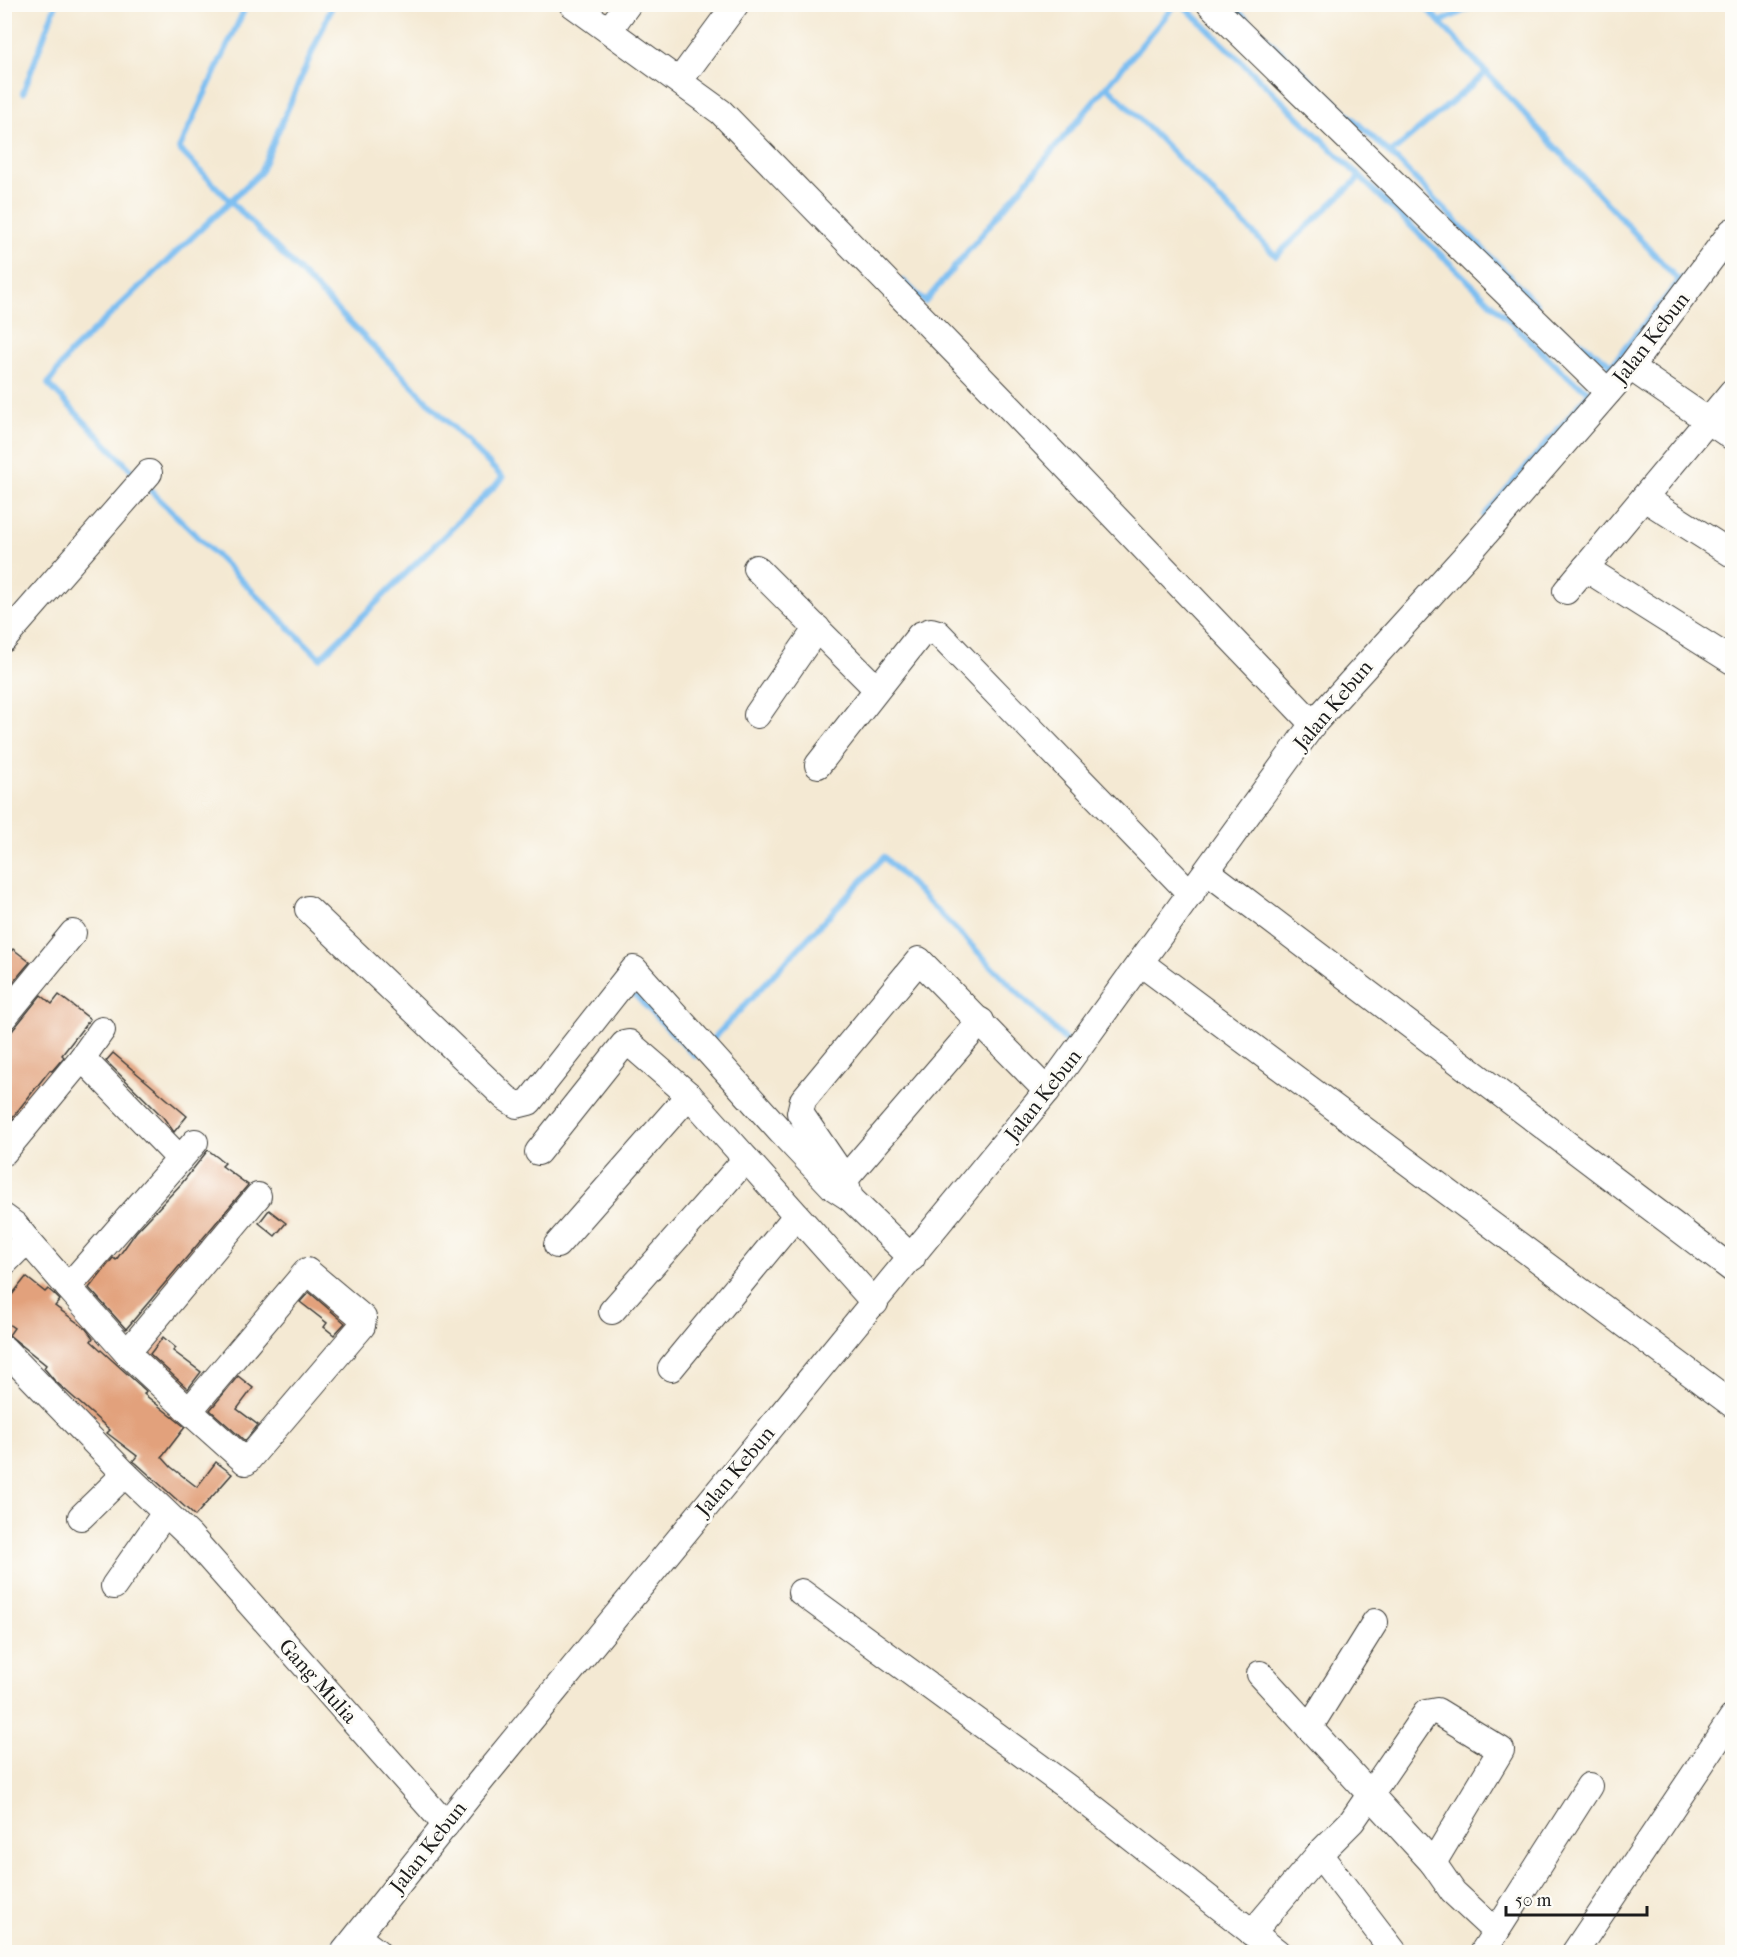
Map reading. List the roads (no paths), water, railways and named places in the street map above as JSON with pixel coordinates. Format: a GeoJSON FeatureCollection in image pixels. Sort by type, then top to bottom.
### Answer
{"type":"FeatureCollection","features":[{"type":"Feature","properties":{"kind":"street"},"geometry":{"type":"LineString","coordinates":[[572,4],[722,112],[1007,404],[1313,724]]}},
{"type":"Feature","properties":{"kind":"street"},"geometry":{"type":"LineString","coordinates":[[609,30],[628,4]]}},
{"type":"Feature","properties":{"kind":"street"},"geometry":{"type":"LineString","coordinates":[[680,80],[736,4]]}},
{"type":"Feature","properties":{"kind":"street"},"geometry":{"type":"LineString","coordinates":[[1210,4],[1608,392]]}},
{"type":"Feature","properties":{"kind":"street","name":"Jalan Kebun"},"geometry":{"type":"LineString","coordinates":[[350,1945],[1047,1091],[1142,964],[1313,724],[1472,549],[1630,367],[1732,231]]}},
{"type":"Feature","properties":{"kind":"street"},"geometry":{"type":"LineString","coordinates":[[1630,367],[1732,437]]}},
{"type":"Feature","properties":{"kind":"street"},"geometry":{"type":"LineString","coordinates":[[1566,591],[1732,392]]}},
{"type":"Feature","properties":{"kind":"street"},"geometry":{"type":"LineString","coordinates":[[4,639],[149,473]]}},
{"type":"Feature","properties":{"kind":"street"},"geometry":{"type":"LineString","coordinates":[[1644,498],[1732,554]]}},
{"type":"Feature","properties":{"kind":"street"},"geometry":{"type":"LineString","coordinates":[[756,568],[876,688]]}},
{"type":"Feature","properties":{"kind":"street"},"geometry":{"type":"LineString","coordinates":[[1585,568],[1732,661]]}},
{"type":"Feature","properties":{"kind":"street"},"geometry":{"type":"LineString","coordinates":[[757,715],[817,628]]}},
{"type":"Feature","properties":{"kind":"street"},"geometry":{"type":"LineString","coordinates":[[818,765],[876,688],[920,635],[932,631],[938,633],[1191,894]]}},
{"type":"Feature","properties":{"kind":"street"},"geometry":{"type":"LineString","coordinates":[[1208,872],[1732,1269]]}},
{"type":"Feature","properties":{"kind":"street"},"geometry":{"type":"LineString","coordinates":[[308,909],[506,1098],[517,1105],[529,1102],[634,969],[833,1187],[847,1189]]}},
{"type":"Feature","properties":{"kind":"street"},"geometry":{"type":"LineString","coordinates":[[4,1017],[73,933]]}},
{"type":"Feature","properties":{"kind":"street"},"geometry":{"type":"LineString","coordinates":[[912,1258],[847,1189],[800,1113],[803,1100],[919,960],[1047,1091]]}},
{"type":"Feature","properties":{"kind":"street"},"geometry":{"type":"LineString","coordinates":[[1142,964],[1732,1404]]}},
{"type":"Feature","properties":{"kind":"street"},"geometry":{"type":"LineString","coordinates":[[847,1189],[981,1021]]}},
{"type":"Feature","properties":{"kind":"street"},"geometry":{"type":"LineString","coordinates":[[4,1152],[82,1058],[102,1030]]}},
{"type":"Feature","properties":{"kind":"street"},"geometry":{"type":"LineString","coordinates":[[538,1152],[624,1044],[633,1045],[689,1095],[875,1302]]}},
{"type":"Feature","properties":{"kind":"street"},"geometry":{"type":"LineString","coordinates":[[68,1287],[187,1151],[82,1058]]}},
{"type":"Feature","properties":{"kind":"street"},"geometry":{"type":"LineString","coordinates":[[557,1245],[689,1095]]}},
{"type":"Feature","properties":{"kind":"street"},"geometry":{"type":"LineString","coordinates":[[612,1311],[746,1159]]}},
{"type":"Feature","properties":{"kind":"street"},"geometry":{"type":"LineString","coordinates":[[127,1353],[258,1196]]}},
{"type":"Feature","properties":{"kind":"street"},"geometry":{"type":"LineString","coordinates":[[671,1368],[796,1216]]}},
{"type":"Feature","properties":{"kind":"street"},"geometry":{"type":"LineString","coordinates":[[4,1217],[15,1225],[127,1353],[189,1411],[246,1462],[362,1326],[363,1318],[307,1271],[189,1411]]}},
{"type":"Feature","properties":{"kind":"street"},"geometry":{"type":"LineString","coordinates":[[4,1263],[27,1239]]}},
{"type":"Feature","properties":{"kind":"street","name":"Gang Mulia"},"geometry":{"type":"LineString","coordinates":[[4,1349],[125,1474],[191,1537],[446,1825]]}},
{"type":"Feature","properties":{"kind":"street"},"geometry":{"type":"LineString","coordinates":[[81,1516],[125,1474]]}},
{"type":"Feature","properties":{"kind":"street"},"geometry":{"type":"LineString","coordinates":[[114,1586],[165,1513]]}},
{"type":"Feature","properties":{"kind":"street"},"geometry":{"type":"LineString","coordinates":[[801,1592],[1067,1787],[1277,1953]]}},
{"type":"Feature","properties":{"kind":"street"},"geometry":{"type":"LineString","coordinates":[[1309,1728],[1375,1622]]}},
{"type":"Feature","properties":{"kind":"street"},"geometry":{"type":"LineString","coordinates":[[1260,1674],[1433,1863],[1490,1942],[1589,1786]]}},
{"type":"Feature","properties":{"kind":"street"},"geometry":{"type":"LineString","coordinates":[[1252,1933],[1371,1796],[1426,1713],[1437,1711],[1501,1750],[1433,1863]]}},
{"type":"Feature","properties":{"kind":"street"},"geometry":{"type":"LineString","coordinates":[[1575,1953],[1732,1718]]}},
{"type":"Feature","properties":{"kind":"street"},"geometry":{"type":"LineString","coordinates":[[1319,1854],[1394,1953]]}},
{"type":"Feature","properties":{"kind":"street"},"geometry":{"type":"LineString","coordinates":[[350,1945],[377,1953]]}},
{"type":"Feature","properties":{"kind":"waterway"},"geometry":{"type":"LineString","coordinates":[[23,93],[56,4]]}},
{"type":"Feature","properties":{"kind":"waterway"},"geometry":{"type":"LineString","coordinates":[[146,486],[320,658],[503,478],[179,149],[247,4]]}},
{"type":"Feature","properties":{"kind":"waterway"},"geometry":{"type":"LineString","coordinates":[[137,476],[48,384],[70,353],[260,173],[333,4]]}},
{"type":"Feature","properties":{"kind":"waterway"},"geometry":{"type":"LineString","coordinates":[[903,281],[925,302],[1176,4]]}},
{"type":"Feature","properties":{"kind":"waterway"},"geometry":{"type":"LineString","coordinates":[[1182,4],[1360,177]]}},
{"type":"Feature","properties":{"kind":"waterway"},"geometry":{"type":"LineString","coordinates":[[1230,4],[1397,160],[1537,305]]}},
{"type":"Feature","properties":{"kind":"waterway"},"geometry":{"type":"LineString","coordinates":[[1423,4],[1679,281],[1684,277]]}},
{"type":"Feature","properties":{"kind":"waterway"},"geometry":{"type":"LineString","coordinates":[[1440,22],[1478,4]]}},
{"type":"Feature","properties":{"kind":"waterway"},"geometry":{"type":"LineString","coordinates":[[1390,154],[1487,72]]}},
{"type":"Feature","properties":{"kind":"waterway"},"geometry":{"type":"LineString","coordinates":[[1107,86],[1276,256],[1360,177],[1569,378],[1590,392],[1484,516]]}},
{"type":"Feature","properties":{"kind":"waterway"},"geometry":{"type":"LineString","coordinates":[[1610,367],[1679,281]]}},
{"type":"Feature","properties":{"kind":"waterway"},"geometry":{"type":"LineString","coordinates":[[1556,325],[1612,365]]}},
{"type":"Feature","properties":{"kind":"waterway"},"geometry":{"type":"LineString","coordinates":[[713,1039],[884,857],[1067,1042]]}},
{"type":"Feature","properties":{"kind":"waterway"},"geometry":{"type":"LineString","coordinates":[[634,994],[695,1056]]}},
{"type":"Feature","properties":{"kind":"waterway"},"geometry":{"type":"LineString","coordinates":[[328,1952],[338,1940]]}}]}
